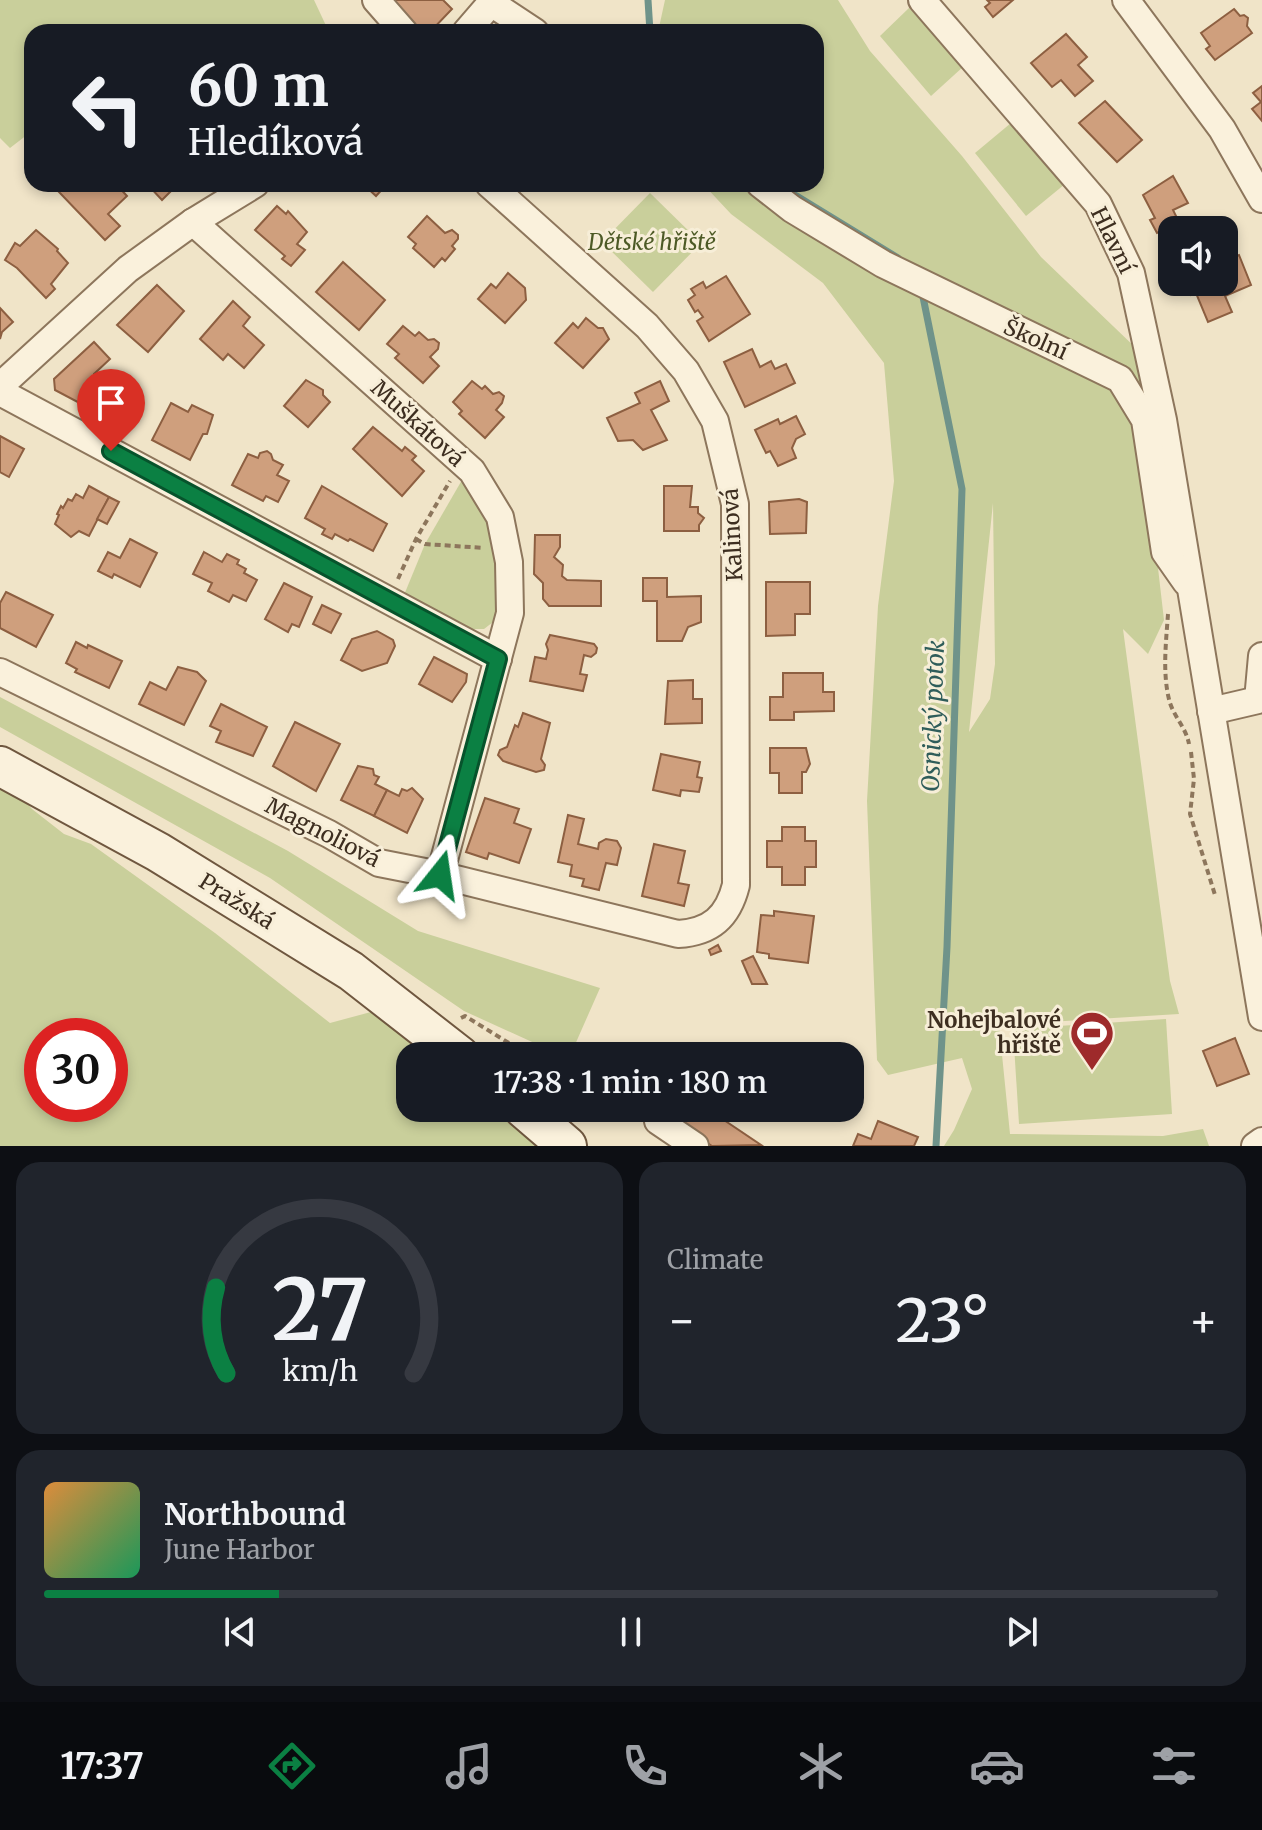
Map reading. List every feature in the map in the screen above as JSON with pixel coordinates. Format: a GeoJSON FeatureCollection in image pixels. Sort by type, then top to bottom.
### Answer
{"type":"FeatureCollection","features":[{"type":"Feature","properties":{"kind":"main road","name":"Pražská"},"geometry":{"type":"LineString","coordinates":[[0,766],[158,852],[351,971],[442,1042]]}},
{"type":"Feature","properties":{"kind":"main road"},"geometry":{"type":"LineString","coordinates":[[539,1122],[567,1146]]}},
{"type":"Feature","properties":{"kind":"street"},"geometry":{"type":"LineString","coordinates":[[376,0],[397,24]]}},
{"type":"Feature","properties":{"kind":"street","name":"Hlavní"},"geometry":{"type":"LineString","coordinates":[[922,0],[1098,204],[1131,273],[1163,420],[1183,578]]}},
{"type":"Feature","properties":{"kind":"street"},"geometry":{"type":"LineString","coordinates":[[1126,0],[1222,129],[1262,199]]}},
{"type":"Feature","properties":{"kind":"street"},"geometry":{"type":"LineString","coordinates":[[473,24],[491,2],[523,24]]}},
{"type":"Feature","properties":{"kind":"street"},"geometry":{"type":"LineString","coordinates":[[242,192],[193,222],[128,269],[0,389],[498,659]]}},
{"type":"Feature","properties":{"kind":"street","name":"Kalinová"},"geometry":{"type":"LineString","coordinates":[[498,192],[647,326],[686,371],[715,421],[735,504],[736,885],[726,912],[713,925]]}},
{"type":"Feature","properties":{"kind":"street","name":"Školní"},"geometry":{"type":"LineString","coordinates":[[770,192],[792,209],[883,264],[1120,379],[1145,420],[1165,552],[1183,578]]}},
{"type":"Feature","properties":{"kind":"street","name":"Muškátová"},"geometry":{"type":"LineString","coordinates":[[193,222],[472,471],[500,517],[509,562],[510,613],[440,875]]}},
{"type":"Feature","properties":{"kind":"street"},"geometry":{"type":"LineString","coordinates":[[1183,578],[1211,711],[1262,1017]]}},
{"type":"Feature","properties":{"kind":"street"},"geometry":{"type":"LineString","coordinates":[[1211,711],[1258,700],[1262,656]]}},
{"type":"Feature","properties":{"kind":"street","name":"Magnoliová"},"geometry":{"type":"LineString","coordinates":[[0,672],[329,834],[379,863],[440,875],[678,934],[695,933],[713,925]]}},
{"type":"Feature","properties":{"kind":"street"},"geometry":{"type":"LineString","coordinates":[[659,1122],[695,1146]]}},
{"type":"Feature","properties":{"kind":"street"},"geometry":{"type":"LineString","coordinates":[[1255,1146],[1262,1141]]}},
{"type":"Feature","properties":{"kind":"path"},"geometry":{"type":"LineString","coordinates":[[389,601],[416,539],[462,462]]}},
{"type":"Feature","properties":{"kind":"path"},"geometry":{"type":"LineString","coordinates":[[416,539],[425,544],[497,549],[506,544]]}},
{"type":"Feature","properties":{"kind":"path"},"geometry":{"type":"LineString","coordinates":[[1183,578],[1170,598],[1165,668],[1171,704],[1187,731],[1194,779],[1190,814],[1215,897]]}},
{"type":"Feature","properties":{"kind":"green space"},"geometry":{"type":"Polygon","coordinates":[[[0,0],[314,0],[325,24],[24,24],[24,137],[10,148],[0,138],[0,0]]]}},
{"type":"Feature","properties":{"kind":"green space"},"geometry":{"type":"Polygon","coordinates":[[[665,0],[838,0],[870,51],[962,156],[1041,257],[1138,350],[1143,383],[1145,455],[1164,620],[1148,654],[1123,629],[1170,981],[1179,1014],[999,1025],[1010,1134],[1163,1136],[1203,1129],[1209,1146],[944,1146],[972,1089],[962,1058],[888,1075],[877,1060],[867,801],[878,606],[894,481],[884,363],[823,283],[731,214],[710,192],[824,192],[824,24],[660,24],[665,0]],[[993,503],[969,732],[990,699],[995,664],[993,503]]]}},
{"type":"Feature","properties":{"kind":"green space"},"geometry":{"type":"Polygon","coordinates":[[[909,8],[964,66],[931,96],[880,36],[909,8]]]}},
{"type":"Feature","properties":{"kind":"green space"},"geometry":{"type":"Polygon","coordinates":[[[1011,123],[1065,184],[1026,216],[975,153],[1011,123]]]}},
{"type":"Feature","properties":{"kind":"green space","name":"Dětské hřiště"},"geometry":{"type":"Polygon","coordinates":[[[650,193],[701,243],[653,292],[602,242],[650,193]]]}},
{"type":"Feature","properties":{"kind":"green space"},"geometry":{"type":"Polygon","coordinates":[[[462,480],[482,507],[497,549],[497,619],[484,629],[466,629],[404,595],[425,544],[462,480]]]}},
{"type":"Feature","properties":{"kind":"green space"},"geometry":{"type":"Polygon","coordinates":[[[0,697],[288,851],[418,931],[600,988],[576,1042],[532,1042],[464,1011],[270,878],[0,727],[0,697]]]}},
{"type":"Feature","properties":{"kind":"green space"},"geometry":{"type":"Polygon","coordinates":[[[0,779],[10,784],[32,809],[64,834],[91,844],[215,933],[330,1023],[382,1009],[423,1042],[396,1042],[396,1122],[523,1122],[551,1146],[0,1146],[0,779]]]}},
{"type":"Feature","properties":{"kind":"green space","name":"Nohejbalové hřiště"},"geometry":{"type":"Polygon","coordinates":[[[1166,1019],[1172,1114],[1019,1124],[1013,1029],[1166,1019]]]}},
{"type":"Feature","properties":{"kind":"building"},"geometry":{"type":"Polygon","coordinates":[[[392,0],[443,0],[452,9],[438,24],[413,24],[392,0]]]}},
{"type":"Feature","properties":{"kind":"building"},"geometry":{"type":"Polygon","coordinates":[[[987,0],[1013,0],[993,17],[985,7],[990,3],[987,0]]]}},
{"type":"Feature","properties":{"kind":"building"},"geometry":{"type":"Polygon","coordinates":[[[1234,9],[1240,16],[1248,18],[1247,26],[1252,33],[1215,60],[1206,49],[1210,46],[1201,33],[1234,9]]]}},
{"type":"Feature","properties":{"kind":"building"},"geometry":{"type":"Polygon","coordinates":[[[1066,34],[1087,57],[1078,65],[1093,81],[1075,96],[1061,80],[1052,87],[1031,63],[1066,34]]]}},
{"type":"Feature","properties":{"kind":"building"},"geometry":{"type":"Polygon","coordinates":[[[1262,86],[1262,121],[1252,109],[1261,102],[1253,93],[1262,86]]]}},
{"type":"Feature","properties":{"kind":"building"},"geometry":{"type":"Polygon","coordinates":[[[1105,101],[1142,140],[1117,162],[1079,123],[1105,101]]]}},
{"type":"Feature","properties":{"kind":"building"},"geometry":{"type":"Polygon","coordinates":[[[1173,176],[1188,203],[1173,210],[1176,216],[1158,216],[1157,233],[1150,220],[1155,218],[1143,195],[1173,176]]]}},
{"type":"Feature","properties":{"kind":"building"},"geometry":{"type":"Polygon","coordinates":[[[59,192],[123,192],[127,196],[108,214],[120,226],[105,240],[59,192]]]}},
{"type":"Feature","properties":{"kind":"building"},"geometry":{"type":"Polygon","coordinates":[[[154,192],[170,192],[162,200],[154,192]]]}},
{"type":"Feature","properties":{"kind":"building"},"geometry":{"type":"Polygon","coordinates":[[[277,206],[286,214],[288,211],[307,232],[297,244],[305,250],[291,266],[282,259],[285,256],[255,230],[277,206]]]}},
{"type":"Feature","properties":{"kind":"building"},"geometry":{"type":"Polygon","coordinates":[[[427,216],[445,233],[452,230],[458,235],[452,246],[455,249],[445,261],[442,258],[434,267],[413,248],[416,244],[408,237],[427,216]]]}},
{"type":"Feature","properties":{"kind":"building"},"geometry":{"type":"Polygon","coordinates":[[[36,230],[58,249],[68,263],[51,284],[55,289],[46,298],[5,260],[15,243],[20,246],[36,230]]]}},
{"type":"Feature","properties":{"kind":"building"},"geometry":{"type":"Polygon","coordinates":[[[1238,255],[1251,285],[1238,290],[1238,255]]]}},
{"type":"Feature","properties":{"kind":"building"},"geometry":{"type":"Polygon","coordinates":[[[343,262],[385,300],[359,330],[316,292],[343,262]]]}},
{"type":"Feature","properties":{"kind":"building"},"geometry":{"type":"Polygon","coordinates":[[[508,273],[525,288],[526,300],[505,323],[478,299],[491,284],[496,288],[508,273]]]}},
{"type":"Feature","properties":{"kind":"building"},"geometry":{"type":"Polygon","coordinates":[[[726,276],[750,314],[709,341],[697,321],[703,317],[698,310],[695,312],[688,300],[695,295],[691,289],[703,282],[706,288],[726,276]]]}},
{"type":"Feature","properties":{"kind":"building"},"geometry":{"type":"Polygon","coordinates":[[[157,285],[184,311],[148,352],[117,325],[157,285]]]}},
{"type":"Feature","properties":{"kind":"building"},"geometry":{"type":"Polygon","coordinates":[[[1197,296],[1225,296],[1232,312],[1208,322],[1197,296]]]}},
{"type":"Feature","properties":{"kind":"building"},"geometry":{"type":"Polygon","coordinates":[[[233,301],[250,317],[243,326],[264,345],[244,368],[228,354],[223,360],[200,339],[233,301]]]}},
{"type":"Feature","properties":{"kind":"building"},"geometry":{"type":"Polygon","coordinates":[[[0,308],[13,322],[2,332],[0,339],[0,308]]]}},
{"type":"Feature","properties":{"kind":"building"},"geometry":{"type":"Polygon","coordinates":[[[586,318],[598,328],[603,328],[609,339],[583,368],[555,343],[573,323],[578,328],[586,318]]]}},
{"type":"Feature","properties":{"kind":"building"},"geometry":{"type":"Polygon","coordinates":[[[403,326],[415,336],[419,332],[428,340],[434,339],[439,343],[438,349],[430,357],[439,366],[423,383],[395,358],[399,354],[387,344],[403,326]]]}},
{"type":"Feature","properties":{"kind":"building"},"geometry":{"type":"Polygon","coordinates":[[[94,342],[110,359],[94,374],[95,384],[115,395],[104,416],[55,390],[54,379],[94,342]]]}},
{"type":"Feature","properties":{"kind":"building"},"geometry":{"type":"Polygon","coordinates":[[[752,349],[760,367],[771,361],[775,369],[786,364],[795,383],[745,407],[724,362],[752,349]]]}},
{"type":"Feature","properties":{"kind":"building"},"geometry":{"type":"Polygon","coordinates":[[[306,380],[323,390],[323,395],[330,402],[308,427],[284,406],[306,380]]]}},
{"type":"Feature","properties":{"kind":"building"},"geometry":{"type":"Polygon","coordinates":[[[472,381],[482,389],[485,386],[493,394],[499,392],[504,396],[496,410],[504,417],[485,438],[459,414],[462,411],[453,402],[472,381]]]}},
{"type":"Feature","properties":{"kind":"building"},"geometry":{"type":"Polygon","coordinates":[[[660,381],[669,401],[651,410],[667,440],[643,450],[633,440],[618,441],[607,418],[640,403],[635,393],[660,381]]]}},
{"type":"Feature","properties":{"kind":"building"},"geometry":{"type":"Polygon","coordinates":[[[171,403],[188,412],[192,405],[213,415],[207,434],[203,434],[190,460],[152,440],[171,403]]]}},
{"type":"Feature","properties":{"kind":"building"},"geometry":{"type":"Polygon","coordinates":[[[796,416],[805,434],[796,439],[792,448],[796,458],[778,466],[770,451],[766,453],[755,430],[778,419],[780,424],[796,416]]]}},
{"type":"Feature","properties":{"kind":"building"},"geometry":{"type":"Polygon","coordinates":[[[373,427],[402,451],[405,447],[416,456],[412,460],[424,471],[402,496],[353,449],[373,427]]]}},
{"type":"Feature","properties":{"kind":"building"},"geometry":{"type":"Polygon","coordinates":[[[0,436],[24,449],[9,477],[0,472],[0,436]]]}},
{"type":"Feature","properties":{"kind":"building"},"geometry":{"type":"Polygon","coordinates":[[[267,451],[273,460],[283,465],[277,475],[289,481],[278,502],[266,496],[263,501],[232,485],[248,454],[258,458],[260,453],[267,451]]]}},
{"type":"Feature","properties":{"kind":"building"},"geometry":{"type":"Polygon","coordinates":[[[89,486],[109,497],[89,536],[79,531],[71,537],[55,524],[57,514],[61,506],[63,508],[68,499],[72,501],[76,494],[83,498],[89,486]]]}},
{"type":"Feature","properties":{"kind":"building"},"geometry":{"type":"Polygon","coordinates":[[[322,486],[387,524],[373,551],[335,534],[332,539],[322,534],[325,529],[305,518],[322,486]]]}},
{"type":"Feature","properties":{"kind":"building"},"geometry":{"type":"Polygon","coordinates":[[[664,486],[692,486],[690,507],[698,507],[698,513],[704,518],[699,531],[664,531],[664,486]]]}},
{"type":"Feature","properties":{"kind":"building"},"geometry":{"type":"Polygon","coordinates":[[[109,497],[119,502],[107,524],[97,519],[109,497]]]}},
{"type":"Feature","properties":{"kind":"building"},"geometry":{"type":"Polygon","coordinates":[[[799,499],[807,502],[806,533],[770,534],[769,502],[799,499]]]}},
{"type":"Feature","properties":{"kind":"building"},"geometry":{"type":"Polygon","coordinates":[[[535,535],[560,535],[560,547],[554,557],[563,565],[562,576],[567,580],[601,581],[601,606],[549,606],[543,599],[543,583],[534,574],[535,535]]]}},
{"type":"Feature","properties":{"kind":"building"},"geometry":{"type":"Polygon","coordinates":[[[130,539],[157,553],[140,587],[114,574],[112,578],[98,571],[108,552],[120,558],[130,539]]]}},
{"type":"Feature","properties":{"kind":"building"},"geometry":{"type":"Polygon","coordinates":[[[204,552],[222,562],[227,554],[239,560],[237,564],[246,569],[244,573],[257,580],[246,601],[233,595],[229,602],[208,591],[212,583],[193,574],[204,552]]]}},
{"type":"Feature","properties":{"kind":"building"},"geometry":{"type":"Polygon","coordinates":[[[643,578],[667,578],[667,597],[701,596],[701,622],[688,627],[682,641],[657,641],[657,601],[643,601],[643,578]]]}},
{"type":"Feature","properties":{"kind":"building"},"geometry":{"type":"Polygon","coordinates":[[[766,582],[810,582],[810,614],[795,614],[795,635],[766,636],[766,582]]]}},
{"type":"Feature","properties":{"kind":"building"},"geometry":{"type":"Polygon","coordinates":[[[284,583],[312,597],[299,627],[292,624],[288,632],[265,619],[284,583]]]}},
{"type":"Feature","properties":{"kind":"building"},"geometry":{"type":"Polygon","coordinates":[[[6,592],[53,615],[36,647],[0,628],[0,603],[6,592]]]}},
{"type":"Feature","properties":{"kind":"building"},"geometry":{"type":"Polygon","coordinates":[[[322,605],[341,614],[331,633],[313,624],[322,605]]]}},
{"type":"Feature","properties":{"kind":"building"},"geometry":{"type":"Polygon","coordinates":[[[377,631],[393,640],[395,646],[387,663],[362,671],[341,660],[352,639],[377,631]]]}},
{"type":"Feature","properties":{"kind":"building"},"geometry":{"type":"Polygon","coordinates":[[[550,635],[594,644],[597,648],[591,657],[584,655],[580,674],[587,675],[583,691],[530,681],[535,657],[546,659],[546,644],[550,635]]]}},
{"type":"Feature","properties":{"kind":"building"},"geometry":{"type":"Polygon","coordinates":[[[76,642],[122,661],[109,688],[75,672],[77,669],[66,663],[76,642]]]}},
{"type":"Feature","properties":{"kind":"building"},"geometry":{"type":"Polygon","coordinates":[[[434,657],[467,674],[466,682],[452,702],[419,684],[434,657]]]}},
{"type":"Feature","properties":{"kind":"building"},"geometry":{"type":"Polygon","coordinates":[[[178,667],[197,672],[206,681],[184,725],[139,704],[150,682],[166,690],[178,667]]]}},
{"type":"Feature","properties":{"kind":"building"},"geometry":{"type":"Polygon","coordinates":[[[783,673],[823,673],[823,692],[834,692],[834,711],[794,712],[794,720],[770,720],[770,697],[783,697],[783,673]]]}},
{"type":"Feature","properties":{"kind":"building"},"geometry":{"type":"Polygon","coordinates":[[[693,680],[693,699],[702,699],[702,723],[665,724],[668,681],[693,680]]]}},
{"type":"Feature","properties":{"kind":"building"},"geometry":{"type":"Polygon","coordinates":[[[221,704],[267,727],[253,756],[216,742],[221,731],[210,726],[221,704]]]}},
{"type":"Feature","properties":{"kind":"building"},"geometry":{"type":"Polygon","coordinates":[[[523,713],[550,723],[541,759],[544,770],[536,772],[503,761],[498,755],[500,750],[507,747],[523,713]]]}},
{"type":"Feature","properties":{"kind":"building"},"geometry":{"type":"Polygon","coordinates":[[[295,722],[340,744],[316,791],[273,766],[295,722]]]}},
{"type":"Feature","properties":{"kind":"building"},"geometry":{"type":"Polygon","coordinates":[[[770,748],[806,748],[810,764],[806,772],[802,772],[802,793],[779,793],[779,773],[770,773],[770,748]]]}},
{"type":"Feature","properties":{"kind":"building"},"geometry":{"type":"Polygon","coordinates":[[[661,754],[700,762],[697,777],[702,778],[699,792],[681,790],[680,796],[653,790],[661,754]]]}},
{"type":"Feature","properties":{"kind":"building"},"geometry":{"type":"Polygon","coordinates":[[[358,766],[373,769],[374,775],[379,777],[375,784],[387,790],[374,816],[341,800],[358,766]]]}},
{"type":"Feature","properties":{"kind":"building"},"geometry":{"type":"Polygon","coordinates":[[[412,788],[423,799],[407,833],[374,816],[387,790],[399,796],[402,789],[407,791],[412,788]]]}},
{"type":"Feature","properties":{"kind":"building"},"geometry":{"type":"Polygon","coordinates":[[[485,798],[519,809],[514,823],[531,829],[519,863],[489,853],[487,859],[466,852],[485,798]]]}},
{"type":"Feature","properties":{"kind":"building"},"geometry":{"type":"Polygon","coordinates":[[[568,815],[584,819],[578,844],[598,849],[599,843],[606,839],[617,841],[621,848],[617,865],[606,863],[599,890],[582,886],[584,879],[570,876],[572,865],[558,862],[568,815]]]}},
{"type":"Feature","properties":{"kind":"building"},"geometry":{"type":"Polygon","coordinates":[[[782,827],[805,827],[805,841],[816,841],[816,867],[805,867],[805,885],[782,885],[782,867],[767,867],[767,841],[782,841],[782,827]]]}},
{"type":"Feature","properties":{"kind":"building"},"geometry":{"type":"Polygon","coordinates":[[[654,844],[685,851],[678,883],[689,885],[684,906],[642,896],[654,844]]]}},
{"type":"Feature","properties":{"kind":"building"},"geometry":{"type":"Polygon","coordinates":[[[774,911],[814,916],[808,963],[769,958],[769,954],[757,952],[761,915],[774,916],[774,911]]]}},
{"type":"Feature","properties":{"kind":"building"},"geometry":{"type":"Polygon","coordinates":[[[718,945],[721,951],[711,955],[709,950],[718,945]]]}},
{"type":"Feature","properties":{"kind":"building"},"geometry":{"type":"Polygon","coordinates":[[[753,956],[767,984],[752,984],[742,961],[753,956]]]}},
{"type":"Feature","properties":{"kind":"building"},"geometry":{"type":"Polygon","coordinates":[[[1235,1038],[1249,1074],[1217,1086],[1203,1051],[1235,1038]]]}},
{"type":"Feature","properties":{"kind":"building"},"geometry":{"type":"Polygon","coordinates":[[[878,1121],[918,1137],[914,1146],[853,1146],[858,1134],[871,1139],[878,1121]]]}},
{"type":"Feature","properties":{"kind":"building"},"geometry":{"type":"Polygon","coordinates":[[[676,1122],[727,1122],[761,1145],[712,1146],[676,1122]]]}},
{"type":"Feature","properties":{"kind":"waterway","name":"Osnický potok"},"geometry":{"type":"LineString","coordinates":[[648,0],[650,24]]}},
{"type":"Feature","properties":{"kind":"waterway","name":"Osnický potok"},"geometry":{"type":"LineString","coordinates":[[791,192],[898,258]]}},
{"type":"Feature","properties":{"kind":"waterway","name":"Osnický potok"},"geometry":{"type":"LineString","coordinates":[[922,292],[962,489],[947,947],[936,1146]]}},
{"type":"Feature","properties":{"kind":"place","name":"Nohejbalové hřiště"},"geometry":{"type":"Point","coordinates":[1092,1072]}},
{"type":"Feature","properties":{"kind":"route"},"geometry":{"type":"LineString","coordinates":[[111,451],[498,659],[440,875]]}}]}
